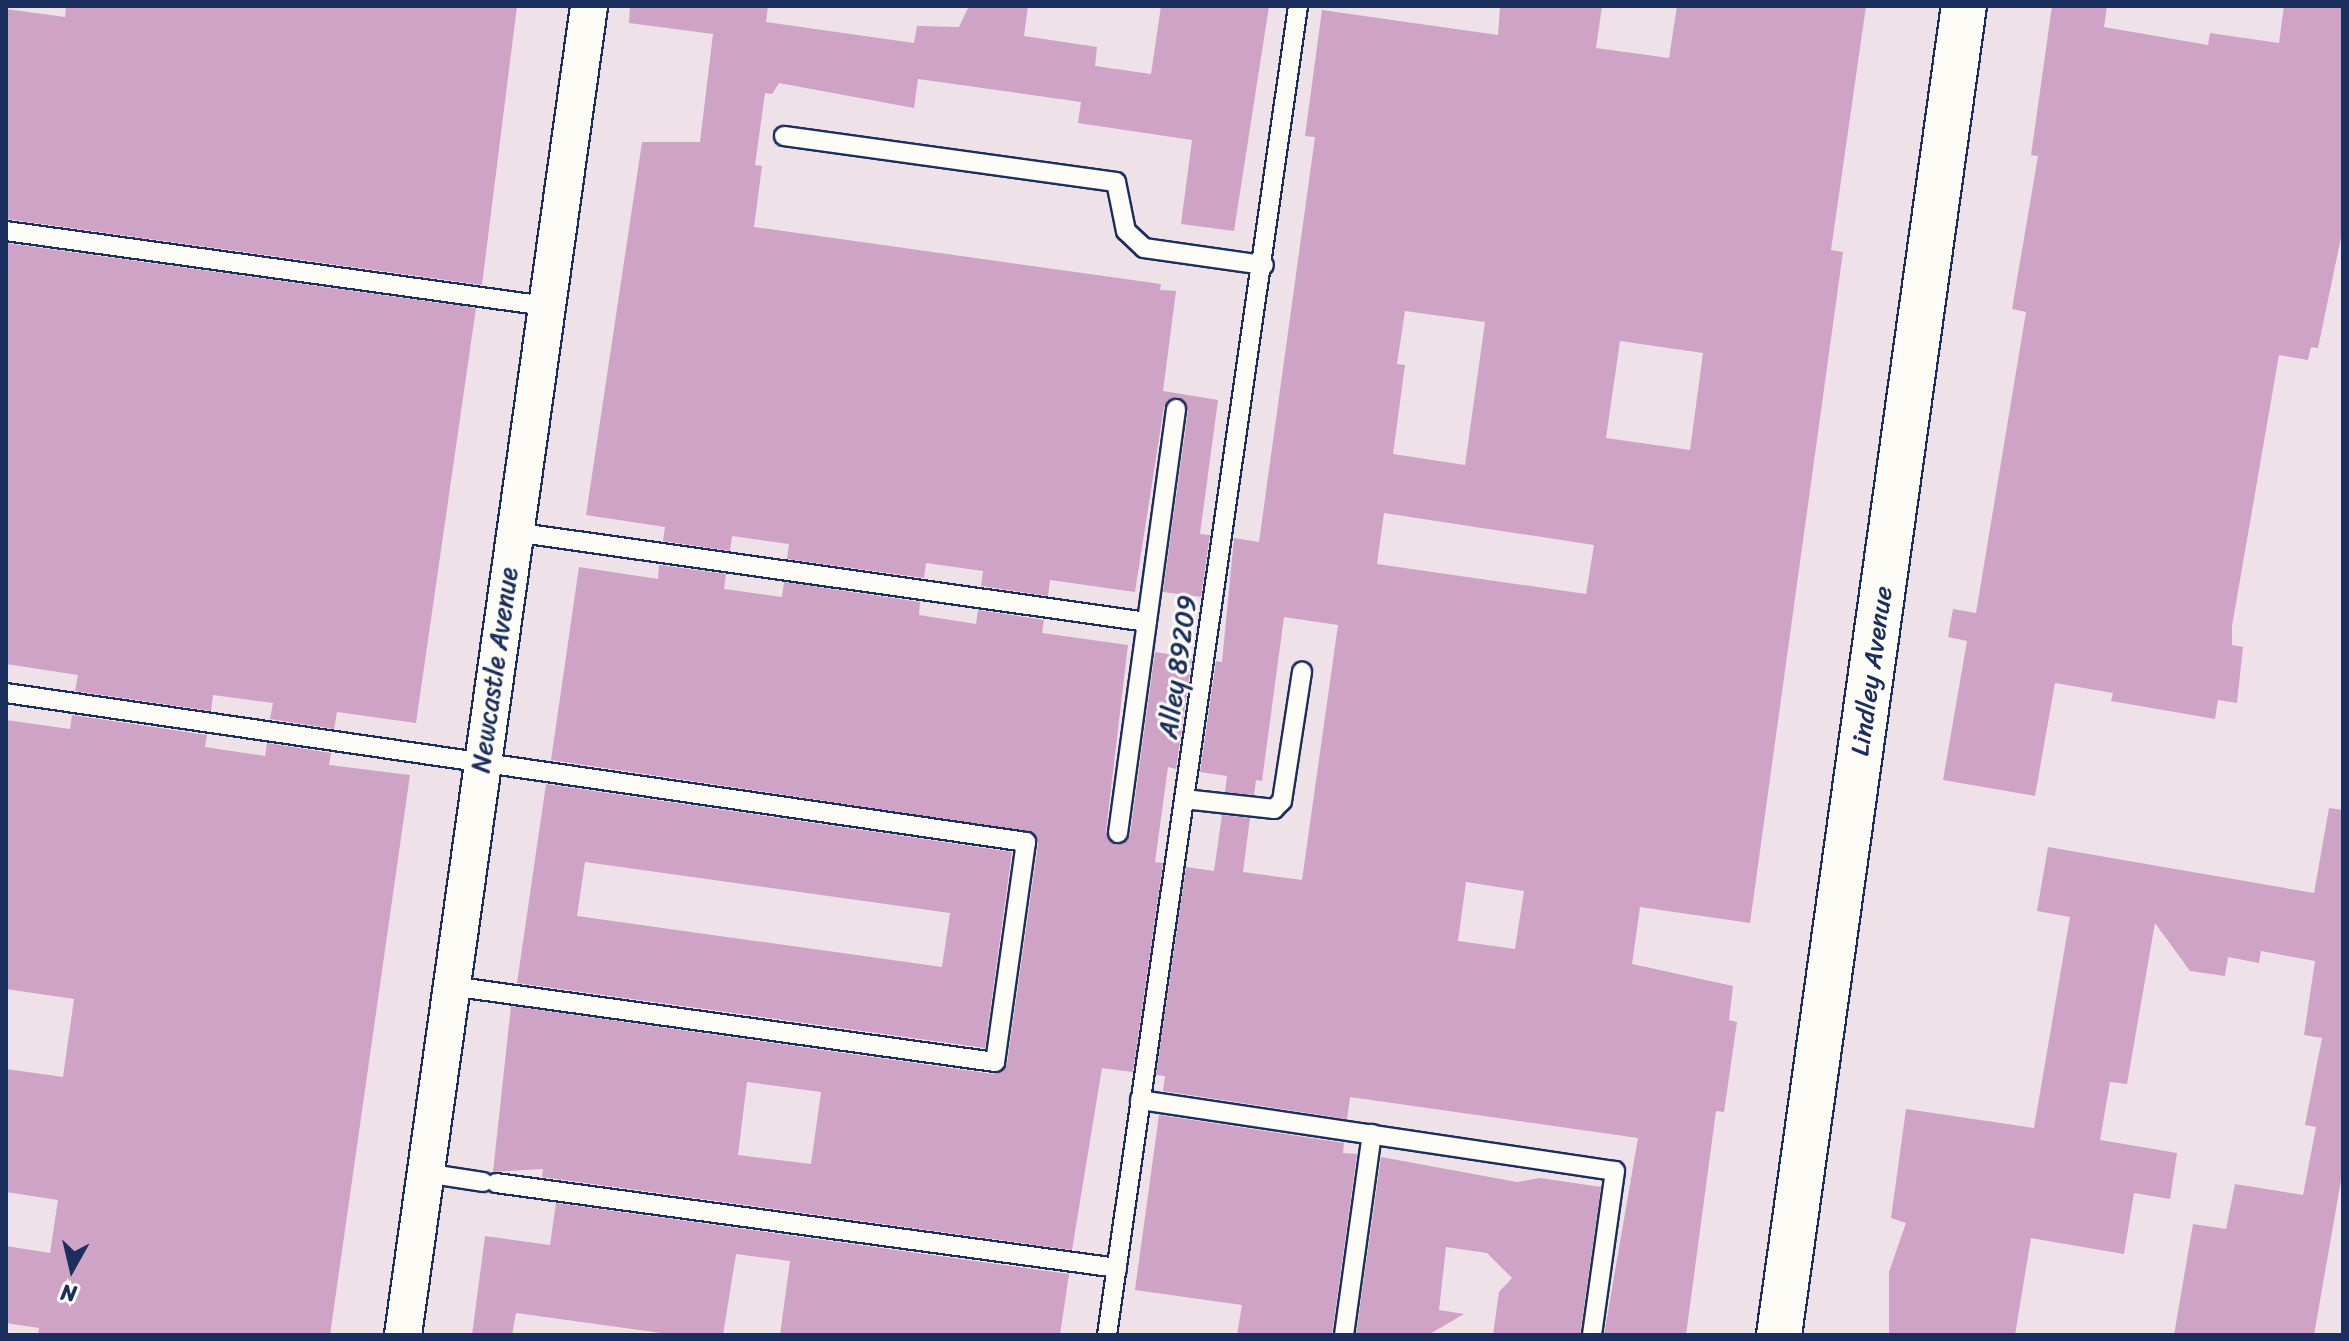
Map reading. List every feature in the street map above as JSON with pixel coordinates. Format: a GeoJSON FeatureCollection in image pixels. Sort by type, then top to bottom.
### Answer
{"type":"FeatureCollection","features":[{"type":"Feature","properties":{"kind":"main road","name":"Lindley Avenue"},"geometry":{"type":"LineString","coordinates":[[1779,1335],[1964,6]]}},
{"type":"Feature","properties":{"kind":"street","name":"Newcastle Avenue"},"geometry":{"type":"LineString","coordinates":[[403,1335],[589,6]]}},
{"type":"Feature","properties":{"kind":"lane","name":"Alley 89209"},"geometry":{"type":"LineString","coordinates":[[1107,1335],[1264,265],[1298,6]]}},
{"type":"Feature","properties":{"kind":"lane"},"geometry":{"type":"LineString","coordinates":[[784,136],[1116,182],[1126,231],[1144,248],[1264,265]]}},
{"type":"Feature","properties":{"kind":"lane"},"geometry":{"type":"LineString","coordinates":[[6,231],[546,306]]}},
{"type":"Feature","properties":{"kind":"lane"},"geometry":{"type":"LineString","coordinates":[[1118,833],[1176,409]]}},
{"type":"Feature","properties":{"kind":"lane"},"geometry":{"type":"LineString","coordinates":[[514,532],[1147,622]]}},
{"type":"Feature","properties":{"kind":"lane"},"geometry":{"type":"LineString","coordinates":[[1184,799],[1274,809],[1282,801],[1302,672]]}},
{"type":"Feature","properties":{"kind":"lane"},"geometry":{"type":"LineString","coordinates":[[6,693],[1026,842],[995,1062],[451,986]]}},
{"type":"Feature","properties":{"kind":"lane"},"geometry":{"type":"LineString","coordinates":[[1140,1100],[1615,1171],[1592,1335]]}},
{"type":"Feature","properties":{"kind":"lane"},"geometry":{"type":"LineString","coordinates":[[1344,1335],[1372,1134]]}},
{"type":"Feature","properties":{"kind":"lane"},"geometry":{"type":"LineString","coordinates":[[425,1173],[1117,1268]]}},
{"type":"Feature","properties":{"kind":"building"},"geometry":{"type":"Polygon","coordinates":[[[66,6],[517,6],[482,285],[6,219],[6,9],[65,17],[66,6]]]}},
{"type":"Feature","properties":{"kind":"building"},"geometry":{"type":"Polygon","coordinates":[[[630,6],[768,6],[766,22],[914,43],[917,26],[959,27],[969,6],[1028,6],[1024,36],[1097,47],[1095,66],[1151,74],[1161,6],[1269,6],[1234,231],[1181,224],[1192,140],[1078,123],[1081,102],[918,79],[914,108],[779,83],[772,94],[765,93],[755,165],[762,166],[754,227],[1161,284],[1160,290],[1176,291],[1163,391],[1218,400],[1200,534],[1210,535],[1201,597],[1163,592],[1188,411],[1177,397],[1164,407],[1135,592],[1050,580],[1048,596],[981,586],[983,571],[926,563],[924,578],[787,559],[789,544],[732,536],[730,551],[663,541],[665,527],[586,515],[642,142],[700,142],[713,34],[629,23],[630,6]]]}},
{"type":"Feature","properties":{"kind":"building"},"geometry":{"type":"Polygon","coordinates":[[[1500,6],[1602,6],[1596,48],[1669,58],[1677,6],[1866,6],[1831,250],[1843,252],[1750,923],[1640,907],[1632,964],[1733,986],[1729,1020],[1737,1022],[1724,1112],[1716,1111],[1686,1335],[1604,1335],[1638,1138],[1350,1097],[1347,1119],[1163,1091],[1165,1076],[1156,1075],[1186,867],[1214,871],[1222,815],[1250,818],[1243,872],[1302,880],[1338,625],[1284,617],[1262,781],[1256,780],[1254,795],[1225,792],[1227,776],[1200,772],[1216,661],[1222,662],[1234,538],[1259,542],[1315,137],[1305,136],[1322,10],[1498,35],[1500,6]],[[1405,311],[1397,364],[1405,365],[1393,454],[1465,465],[1485,322],[1405,311]],[[1620,341],[1606,438],[1690,450],[1703,353],[1620,341]],[[1384,513],[1377,564],[1586,594],[1594,545],[1384,513]],[[1466,882],[1458,941],[1515,949],[1524,891],[1466,882]]]}},
{"type":"Feature","properties":{"kind":"building"},"geometry":{"type":"Polygon","coordinates":[[[2052,6],[2107,6],[2104,27],[2208,45],[2210,33],[2279,43],[2284,6],[2343,6],[2343,228],[2318,348],[2311,347],[2308,360],[2279,355],[2232,626],[2232,645],[2243,647],[2237,703],[2218,700],[2215,719],[2111,701],[2113,693],[2055,683],[2035,796],[1943,780],[1967,641],[1948,637],[1953,609],[1976,613],[2026,312],[2012,309],[2038,156],[2031,155],[2052,6]]]}},
{"type":"Feature","properties":{"kind":"building"},"geometry":{"type":"Polygon","coordinates":[[[6,243],[476,308],[416,723],[337,712],[334,729],[270,719],[273,703],[213,695],[211,711],[75,691],[78,675],[6,664],[6,243]]]}},
{"type":"Feature","properties":{"kind":"building"},"geometry":{"type":"Polygon","coordinates":[[[659,565],[726,574],[724,589],[782,597],[784,582],[920,602],[919,615],[976,624],[978,610],[1044,620],[1042,633],[1128,645],[1106,831],[1116,845],[1130,835],[1155,652],[1192,658],[1176,769],[1168,767],[1155,862],[1163,863],[1133,1072],[1102,1068],[1072,1250],[542,1177],[543,1169],[493,1172],[511,1006],[993,1074],[1007,1064],[1038,844],[1033,832],[551,760],[579,567],[658,579],[659,565]],[[747,1082],[738,1155],[811,1164],[821,1092],[747,1082]]]}},
{"type":"Feature","properties":{"kind":"building"},"geometry":{"type":"Polygon","coordinates":[[[72,715],[207,735],[205,747],[265,756],[267,743],[331,753],[329,765],[410,775],[330,1335],[38,1335],[39,1328],[6,1323],[6,1246],[50,1253],[58,1200],[6,1192],[6,1069],[63,1077],[74,999],[6,989],[6,720],[70,729],[72,715]]]}},
{"type":"Feature","properties":{"kind":"building"},"geometry":{"type":"Polygon","coordinates":[[[546,784],[1012,852],[985,1048],[517,983],[546,784]],[[585,862],[577,916],[942,967],[950,913],[585,862]]]}},
{"type":"Feature","properties":{"kind":"building"},"geometry":{"type":"Polygon","coordinates":[[[2329,808],[2343,810],[2343,1169],[2314,1335],[2174,1335],[2193,1224],[2226,1229],[2235,1184],[2303,1195],[2316,1127],[2305,1125],[2322,1038],[2304,1035],[2315,961],[2261,951],[2259,963],[2228,957],[2225,976],[2190,971],[2155,923],[2127,1084],[2110,1082],[2100,1140],[2177,1153],[2170,1199],[2134,1193],[2124,1254],[2031,1238],[2015,1335],[1889,1335],[1889,1272],[1906,1223],[1891,1218],[1906,1109],[2034,1128],[2070,917],[2037,911],[2048,847],[2314,893],[2329,808]]]}},
{"type":"Feature","properties":{"kind":"building"},"geometry":{"type":"Polygon","coordinates":[[[1159,1115],[1344,1143],[1343,1153],[1357,1154],[1332,1335],[1237,1335],[1242,1305],[1135,1290],[1159,1115]]]}},
{"type":"Feature","properties":{"kind":"building"},"geometry":{"type":"Polygon","coordinates":[[[1381,1157],[1517,1182],[1540,1178],[1601,1187],[1580,1335],[1493,1335],[1499,1292],[1512,1278],[1487,1253],[1446,1247],[1439,1310],[1464,1314],[1428,1335],[1356,1335],[1381,1157]]]}},
{"type":"Feature","properties":{"kind":"building"},"geometry":{"type":"Polygon","coordinates":[[[556,1203],[1069,1274],[1060,1335],[780,1335],[790,1261],[736,1254],[723,1335],[676,1335],[516,1313],[512,1335],[472,1335],[485,1236],[550,1245],[556,1203]]]}}]}
